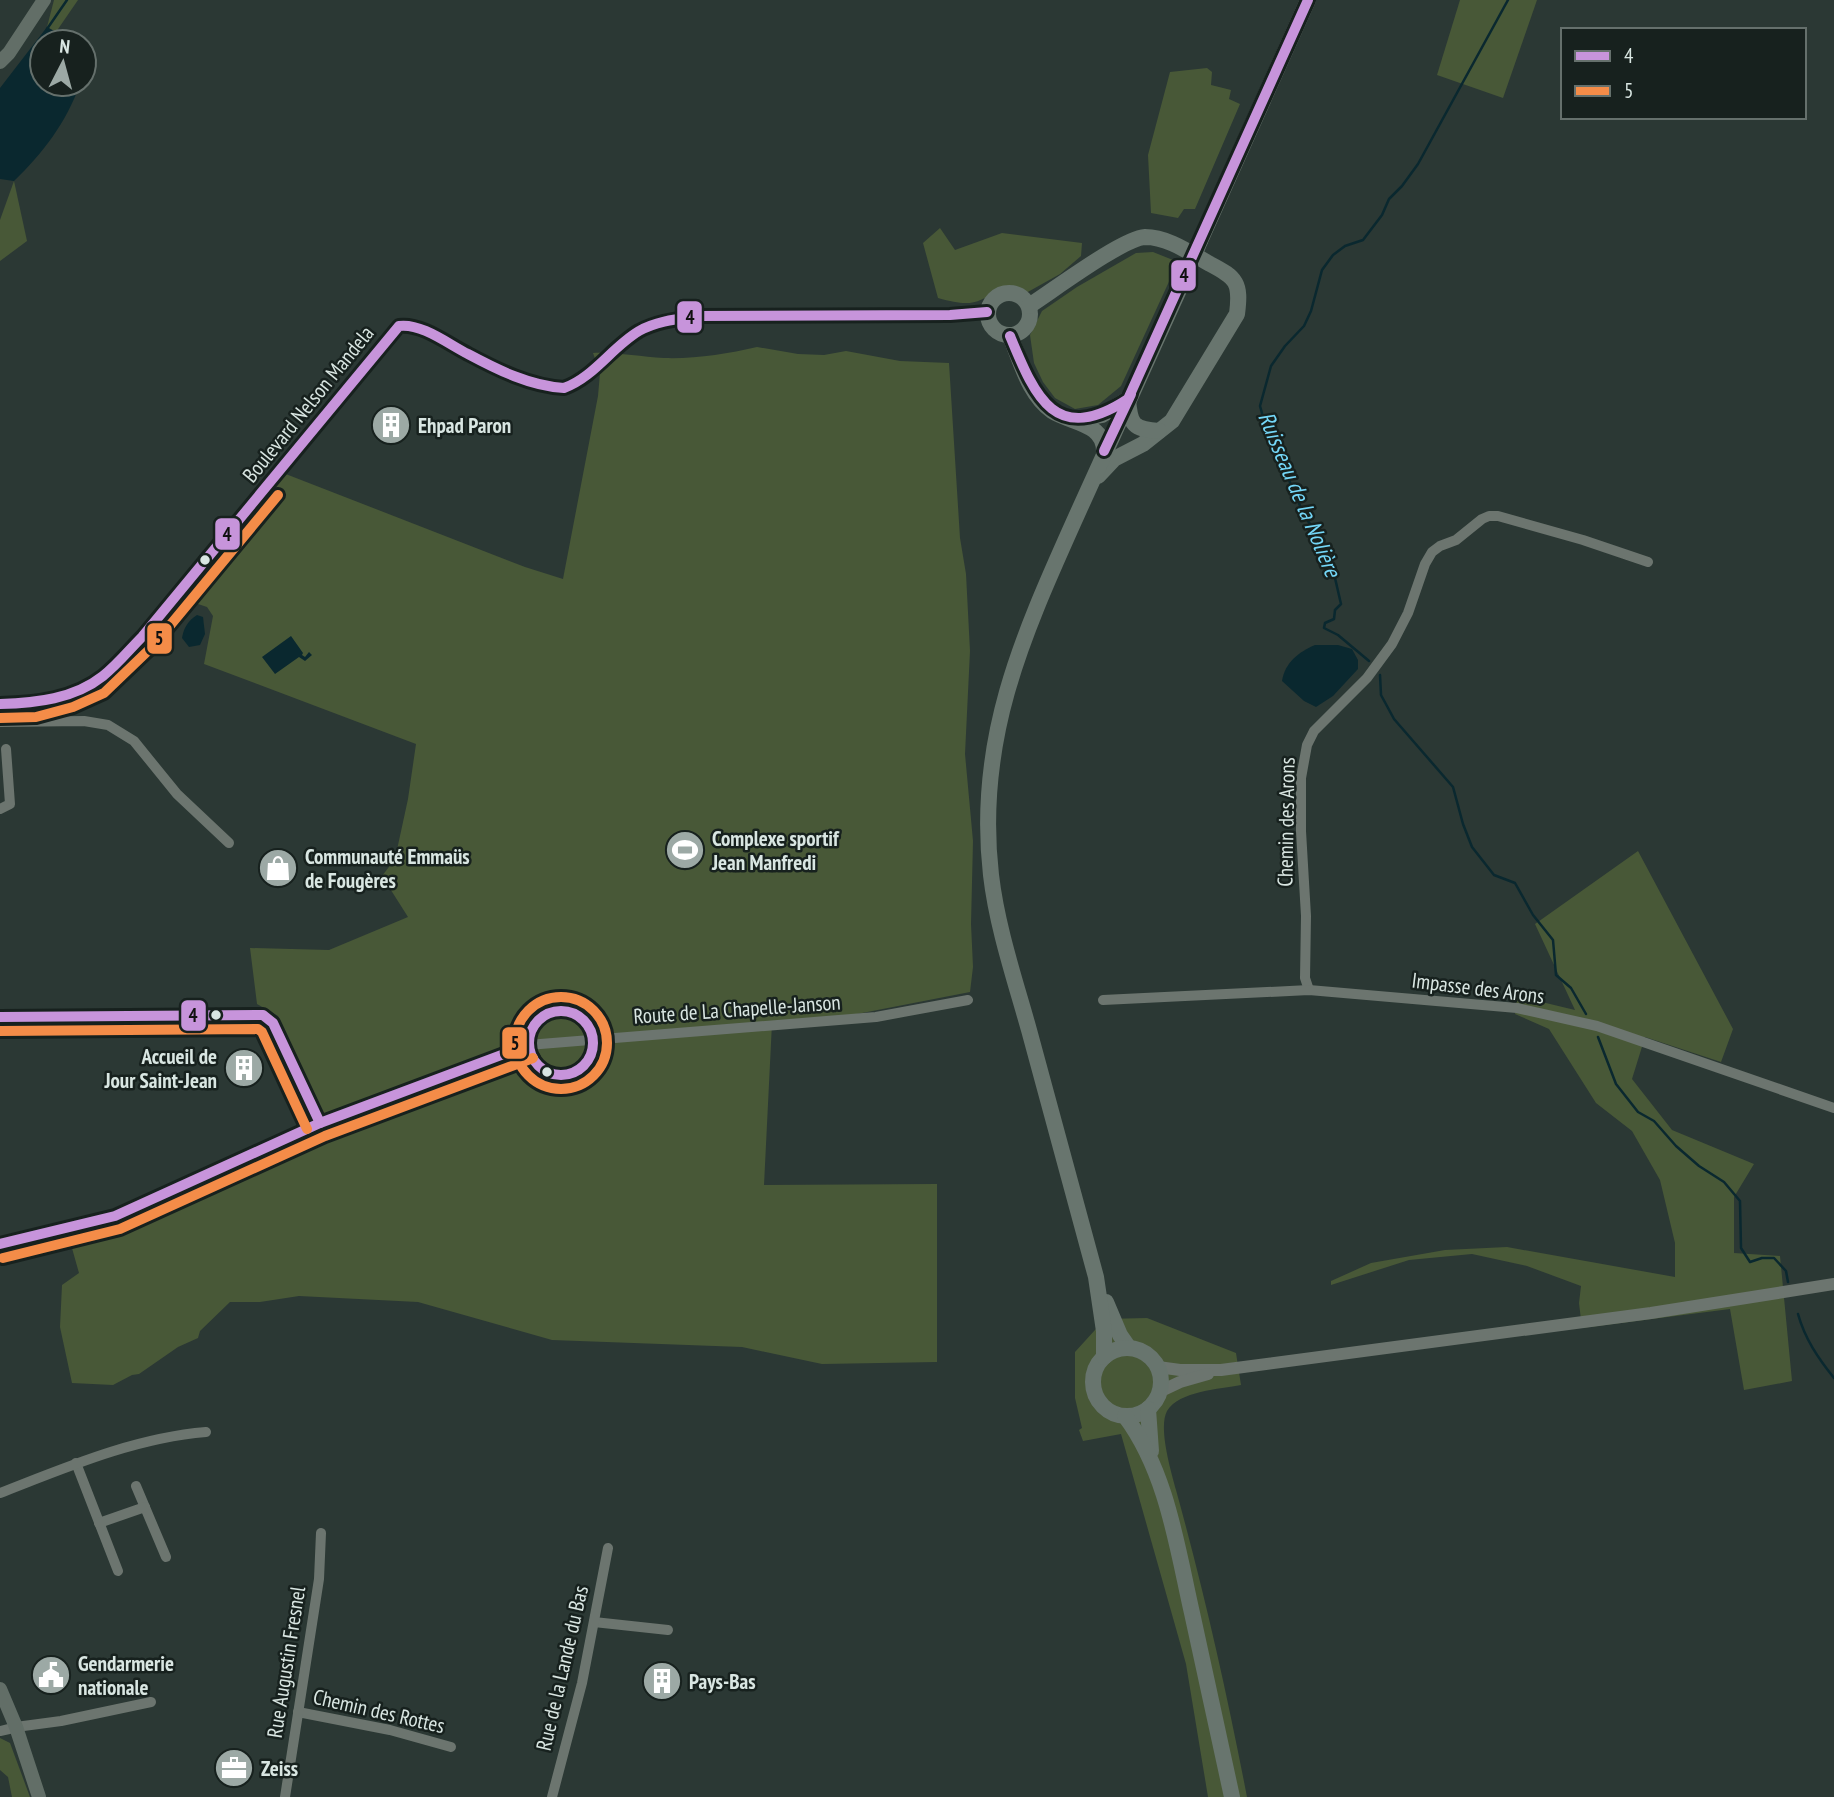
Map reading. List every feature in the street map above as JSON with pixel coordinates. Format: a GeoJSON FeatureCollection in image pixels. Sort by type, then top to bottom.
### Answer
{"type":"FeatureCollection","features":[{"type":"Feature","properties":{"kind":"main road"},"geometry":{"type":"LineString","coordinates":[[0,62],[44,0]]}},
{"type":"Feature","properties":{"kind":"main road"},"geometry":{"type":"LineString","coordinates":[[1104,1357],[1104,1331],[1096,1277],[1003,936],[991,876],[988,825],[990,777],[996,736],[1007,687],[1024,636],[1104,451],[1308,0]]}},
{"type":"Feature","properties":{"kind":"main road"},"geometry":{"type":"LineString","coordinates":[[1029,306],[1121,246],[1143,237],[1165,240],[1231,275],[1240,294],[1237,314],[1172,421],[1143,444],[1114,459],[1091,483]]}},
{"type":"Feature","properties":{"kind":"main road"},"geometry":{"type":"LineString","coordinates":[[1006,293],[1020,296],[1029,306],[1027,326],[1022,331],[1010,336],[996,332],[991,326],[987,312],[993,299],[1006,293]]}},
{"type":"Feature","properties":{"kind":"main road"},"geometry":{"type":"LineString","coordinates":[[1010,336],[1037,397],[1052,411],[1099,433],[1104,442],[1104,451]]}},
{"type":"Feature","properties":{"kind":"main road"},"geometry":{"type":"LineString","coordinates":[[1076,420],[1102,415],[1128,399]]}},
{"type":"Feature","properties":{"kind":"main road"},"geometry":{"type":"LineString","coordinates":[[1128,399],[1133,425],[1159,431]]}},
{"type":"Feature","properties":{"kind":"main road"},"geometry":{"type":"LineString","coordinates":[[1096,1277],[1120,1335],[1129,1348]]}},
{"type":"Feature","properties":{"kind":"main road"},"geometry":{"type":"LineString","coordinates":[[1129,1348],[1146,1353],[1158,1367],[1161,1374],[1161,1391],[1148,1409],[1125,1416],[1108,1410],[1097,1398],[1094,1372],[1111,1352],[1129,1348]]}},
{"type":"Feature","properties":{"kind":"main road"},"geometry":{"type":"LineString","coordinates":[[1148,1409],[1152,1461]]}},
{"type":"Feature","properties":{"kind":"main road"},"geometry":{"type":"LineString","coordinates":[[1125,1416],[1152,1461],[1175,1535],[1232,1797]]}},
{"type":"Feature","properties":{"kind":"main road"},"geometry":{"type":"LineString","coordinates":[[0,1689],[8,1729]]}},
{"type":"Feature","properties":{"kind":"main road"},"geometry":{"type":"LineString","coordinates":[[0,1702],[8,1729],[38,1795]]}},
{"type":"Feature","properties":{"kind":"street","name":"Boulevard Nelson Mandela"},"geometry":{"type":"LineString","coordinates":[[0,704],[32,704],[68,694],[95,682],[142,637],[399,326],[421,329],[520,377],[548,387],[566,388],[579,381],[638,332],[662,322],[698,316],[950,315],[987,312]]}},
{"type":"Feature","properties":{"kind":"street","name":"Chemin des Arons"},"geometry":{"type":"LineString","coordinates":[[1309,990],[1305,978],[1306,916],[1301,831],[1303,757],[1314,731],[1367,678],[1392,644],[1432,552],[1456,540],[1482,519],[1498,516],[1648,562]]}},
{"type":"Feature","properties":{"kind":"street"},"geometry":{"type":"LineString","coordinates":[[0,722],[84,721],[108,724],[134,741],[177,794],[229,843]]}},
{"type":"Feature","properties":{"kind":"street"},"geometry":{"type":"LineString","coordinates":[[0,809],[10,804],[6,749]]}},
{"type":"Feature","properties":{"kind":"street","name":"Impasse des Arons"},"geometry":{"type":"LineString","coordinates":[[1103,1000],[1309,990],[1517,1008],[1583,1023],[1834,1108]]}},
{"type":"Feature","properties":{"kind":"street","name":"Route de La Chapelle-Janson"},"geometry":{"type":"LineString","coordinates":[[0,1244],[114,1216],[320,1123],[528,1045],[876,1017],[968,1000]]}},
{"type":"Feature","properties":{"kind":"street"},"geometry":{"type":"LineString","coordinates":[[564,1010],[575,1013],[584,1020],[593,1040],[592,1050],[582,1067],[563,1075],[553,1074],[536,1064],[528,1045],[529,1034],[542,1016],[552,1011],[564,1010]]}},
{"type":"Feature","properties":{"kind":"street"},"geometry":{"type":"LineString","coordinates":[[0,1017],[263,1015],[273,1023],[320,1123]]}},
{"type":"Feature","properties":{"kind":"street"},"geometry":{"type":"LineString","coordinates":[[1158,1367],[1221,1370],[1651,1313],[1834,1284]]}},
{"type":"Feature","properties":{"kind":"street"},"geometry":{"type":"LineString","coordinates":[[1161,1391],[1180,1382],[1221,1370]]}},
{"type":"Feature","properties":{"kind":"street"},"geometry":{"type":"LineString","coordinates":[[0,1493],[76,1463],[170,1435],[206,1432]]}},
{"type":"Feature","properties":{"kind":"street"},"geometry":{"type":"LineString","coordinates":[[76,1463],[118,1571]]}},
{"type":"Feature","properties":{"kind":"street"},"geometry":{"type":"LineString","coordinates":[[136,1486],[166,1557]]}},
{"type":"Feature","properties":{"kind":"street"},"geometry":{"type":"LineString","coordinates":[[99,1522],[145,1507]]}},
{"type":"Feature","properties":{"kind":"street","name":"Rue Augustin Fresnel"},"geometry":{"type":"LineString","coordinates":[[285,1797],[319,1579],[321,1533]]}},
{"type":"Feature","properties":{"kind":"street","name":"Rue de la Lande du Bas"},"geometry":{"type":"LineString","coordinates":[[552,1797],[582,1683],[608,1548]]}},
{"type":"Feature","properties":{"kind":"street"},"geometry":{"type":"LineString","coordinates":[[594,1622],[667,1630]]}},
{"type":"Feature","properties":{"kind":"street"},"geometry":{"type":"LineString","coordinates":[[8,1729],[151,1702]]}},
{"type":"Feature","properties":{"kind":"street","name":"Chemin des Rottes"},"geometry":{"type":"LineString","coordinates":[[298,1712],[390,1730],[451,1747]]}},
{"type":"Feature","properties":{"kind":"green space"},"geometry":{"type":"Polygon","coordinates":[[[54,0],[78,0],[59,28],[47,27],[54,0]]]}},
{"type":"Feature","properties":{"kind":"green space"},"geometry":{"type":"Polygon","coordinates":[[[1460,0],[1537,0],[1503,98],[1437,75],[1460,0]]]}},
{"type":"Feature","properties":{"kind":"green space"},"geometry":{"type":"Polygon","coordinates":[[[1207,68],[1212,72],[1211,85],[1231,90],[1229,99],[1240,104],[1195,209],[1184,209],[1178,218],[1151,213],[1148,155],[1170,72],[1207,68]]]}},
{"type":"Feature","properties":{"kind":"green space"},"geometry":{"type":"Polygon","coordinates":[[[14,181],[27,241],[0,261],[0,220],[14,181]]]}},
{"type":"Feature","properties":{"kind":"green space"},"geometry":{"type":"Polygon","coordinates":[[[940,228],[955,250],[1002,233],[1082,243],[1081,256],[1060,274],[1026,293],[1001,288],[978,301],[957,302],[938,298],[923,243],[940,228]]]}},
{"type":"Feature","properties":{"kind":"green space"},"geometry":{"type":"Polygon","coordinates":[[[1153,252],[1178,262],[1121,386],[1098,405],[1075,409],[1055,398],[1034,363],[1030,335],[1042,311],[1136,253],[1153,252]]]}},
{"type":"Feature","properties":{"kind":"green space","name":"Complexe sportif Jean Manfredi"},"geometry":{"type":"Polygon","coordinates":[[[757,347],[798,354],[824,355],[846,351],[900,361],[949,363],[970,651],[965,754],[973,841],[973,967],[970,992],[857,1014],[772,1023],[764,1185],[937,1184],[937,1362],[822,1364],[742,1347],[552,1340],[418,1302],[299,1296],[260,1302],[230,1302],[200,1331],[198,1338],[178,1347],[139,1374],[113,1385],[72,1383],[60,1327],[62,1285],[79,1273],[68,1234],[115,1222],[328,1123],[278,1016],[257,1004],[250,948],[329,950],[408,917],[382,876],[395,859],[416,744],[204,664],[213,616],[207,607],[195,603],[278,471],[525,567],[563,579],[598,396],[600,373],[593,353],[687,358],[757,347]]]}},
{"type":"Feature","properties":{"kind":"green space"},"geometry":{"type":"Polygon","coordinates":[[[1638,851],[1733,1029],[1721,1062],[1645,1037],[1632,1079],[1672,1130],[1754,1164],[1734,1197],[1734,1253],[1780,1256],[1792,1381],[1744,1390],[1730,1309],[1582,1328],[1579,1303],[1581,1286],[1527,1266],[1472,1254],[1409,1260],[1331,1285],[1331,1281],[1371,1263],[1445,1250],[1507,1247],[1675,1277],[1675,1243],[1660,1180],[1632,1131],[1596,1103],[1549,1029],[1515,1014],[1517,996],[1575,1010],[1535,924],[1638,851]]]}},
{"type":"Feature","properties":{"kind":"green space"},"geometry":{"type":"Polygon","coordinates":[[[1147,1318],[1236,1353],[1241,1385],[1201,1392],[1181,1399],[1167,1411],[1164,1428],[1169,1461],[1214,1642],[1247,1797],[1208,1797],[1186,1664],[1121,1434],[1083,1441],[1079,1430],[1082,1428],[1075,1398],[1075,1352],[1105,1319],[1147,1318]]]}},
{"type":"Feature","properties":{"kind":"green space"},"geometry":{"type":"Polygon","coordinates":[[[0,1738],[10,1743],[30,1797],[12,1797],[8,1777],[0,1770],[0,1738]]]}},
{"type":"Feature","properties":{"kind":"water"},"geometry":{"type":"Polygon","coordinates":[[[28,52],[28,98],[74,98],[53,137],[14,181],[0,179],[0,88],[28,52]]]}},
{"type":"Feature","properties":{"kind":"water"},"geometry":{"type":"Polygon","coordinates":[[[197,615],[203,617],[205,634],[200,645],[189,647],[182,638],[183,634],[187,625],[197,615]]]}},
{"type":"Feature","properties":{"kind":"water"},"geometry":{"type":"Polygon","coordinates":[[[291,636],[302,655],[305,657],[309,652],[312,655],[305,661],[299,657],[275,674],[262,657],[291,636]]]}},
{"type":"Feature","properties":{"kind":"water"},"geometry":{"type":"Polygon","coordinates":[[[1315,645],[1338,645],[1352,649],[1358,660],[1358,669],[1333,696],[1316,707],[1304,701],[1282,681],[1286,668],[1294,658],[1315,645]]]}},
{"type":"Feature","properties":{"kind":"waterway"},"geometry":{"type":"LineString","coordinates":[[48,28],[67,0]]}},
{"type":"Feature","properties":{"kind":"waterway","name":"Ruisseau de la Nolière"},"geometry":{"type":"LineString","coordinates":[[1369,661],[1338,635],[1324,628],[1325,623],[1334,619],[1335,610],[1341,604],[1335,578],[1337,573],[1326,548],[1304,515],[1265,424],[1260,406],[1271,366],[1304,326],[1311,311],[1322,270],[1333,255],[1345,246],[1363,240],[1382,215],[1389,199],[1418,164],[1508,0]]}},
{"type":"Feature","properties":{"kind":"waterway","name":"Ruisseau de la Nolière"},"geometry":{"type":"LineString","coordinates":[[1380,675],[1381,695],[1394,719],[1453,787],[1472,847],[1494,875],[1515,883],[1533,915],[1553,940],[1556,975],[1571,988],[1586,1014]]}},
{"type":"Feature","properties":{"kind":"waterway","name":"Ruisseau de la Nolière"},"geometry":{"type":"LineString","coordinates":[[1598,1037],[1616,1084],[1638,1112],[1654,1121],[1676,1146],[1699,1166],[1724,1182],[1740,1201],[1741,1248],[1750,1262],[1774,1258],[1786,1271],[1788,1282]]}},
{"type":"Feature","properties":{"kind":"waterway","name":"Ruisseau de la Nolière"},"geometry":{"type":"LineString","coordinates":[[1798,1314],[1804,1332],[1834,1378]]}},
{"type":"Feature","properties":{"kind":"transit line","name":"4"},"geometry":{"type":"LineString","coordinates":[[1010,336],[1039,395],[1051,408],[1065,416],[1082,418],[1103,413],[1128,399],[1308,0]]}},
{"type":"Feature","properties":{"kind":"transit line","name":"4"},"geometry":{"type":"LineString","coordinates":[[0,704],[41,701],[67,695],[92,684],[114,667],[142,637],[399,326],[426,331],[514,376],[564,388],[585,377],[639,331],[675,319],[698,316],[950,315],[987,312]]}},
{"type":"Feature","properties":{"kind":"transit line","name":"4"},"geometry":{"type":"LineString","coordinates":[[1104,451],[1131,394]]}},
{"type":"Feature","properties":{"kind":"transit line","name":"5"},"geometry":{"type":"LineString","coordinates":[[0,718],[36,717],[73,707],[104,693],[153,646],[278,495]]}},
{"type":"Feature","properties":{"kind":"transit line","name":"5"},"geometry":{"type":"LineString","coordinates":[[561,997],[579,1000],[594,1010],[604,1025],[607,1043],[604,1061],[594,1076],[579,1086],[561,1089],[543,1086],[528,1076],[518,1061],[515,1043],[518,1025],[528,1010],[543,1000],[561,997]]}},
{"type":"Feature","properties":{"kind":"transit line","name":"4"},"geometry":{"type":"LineString","coordinates":[[555,1011],[567,1011],[584,1020],[591,1031],[593,1043],[591,1055],[584,1066],[567,1075],[555,1075],[543,1070],[534,1061],[529,1049],[529,1037],[534,1025],[543,1016],[555,1011]]}},
{"type":"Feature","properties":{"kind":"transit line","name":"4"},"geometry":{"type":"LineString","coordinates":[[0,1017],[263,1015],[273,1023],[320,1123]]}},
{"type":"Feature","properties":{"kind":"transit line","name":"5"},"geometry":{"type":"LineString","coordinates":[[0,1031],[258,1029],[262,1032],[307,1129]]}},
{"type":"Feature","properties":{"kind":"transit line","name":"4"},"geometry":{"type":"LineString","coordinates":[[0,1244],[115,1216],[320,1123],[528,1045]]}},
{"type":"Feature","properties":{"kind":"transit line","name":"5"},"geometry":{"type":"LineString","coordinates":[[3,1258],[120,1229],[325,1136],[533,1058]]}},
{"type":"Feature","properties":{"kind":"place","name":"Ehpad Paron"},"geometry":{"type":"Point","coordinates":[391,425]}},
{"type":"Feature","properties":{"kind":"place","name":"Complexe sportif Jean Manfredi"},"geometry":{"type":"Point","coordinates":[685,850]}},
{"type":"Feature","properties":{"kind":"place","name":"Communauté Emmaüs de Fougères"},"geometry":{"type":"Point","coordinates":[278,868]}},
{"type":"Feature","properties":{"kind":"place","name":"Accueil de Jour Saint-Jean"},"geometry":{"type":"Point","coordinates":[244,1068]}},
{"type":"Feature","properties":{"kind":"place","name":"Gendarmerie nationale"},"geometry":{"type":"Point","coordinates":[51,1675]}},
{"type":"Feature","properties":{"kind":"place","name":"Pays-Bas"},"geometry":{"type":"Point","coordinates":[662,1681]}},
{"type":"Feature","properties":{"kind":"place","name":"Zeiss"},"geometry":{"type":"Point","coordinates":[234,1768]}}]}
